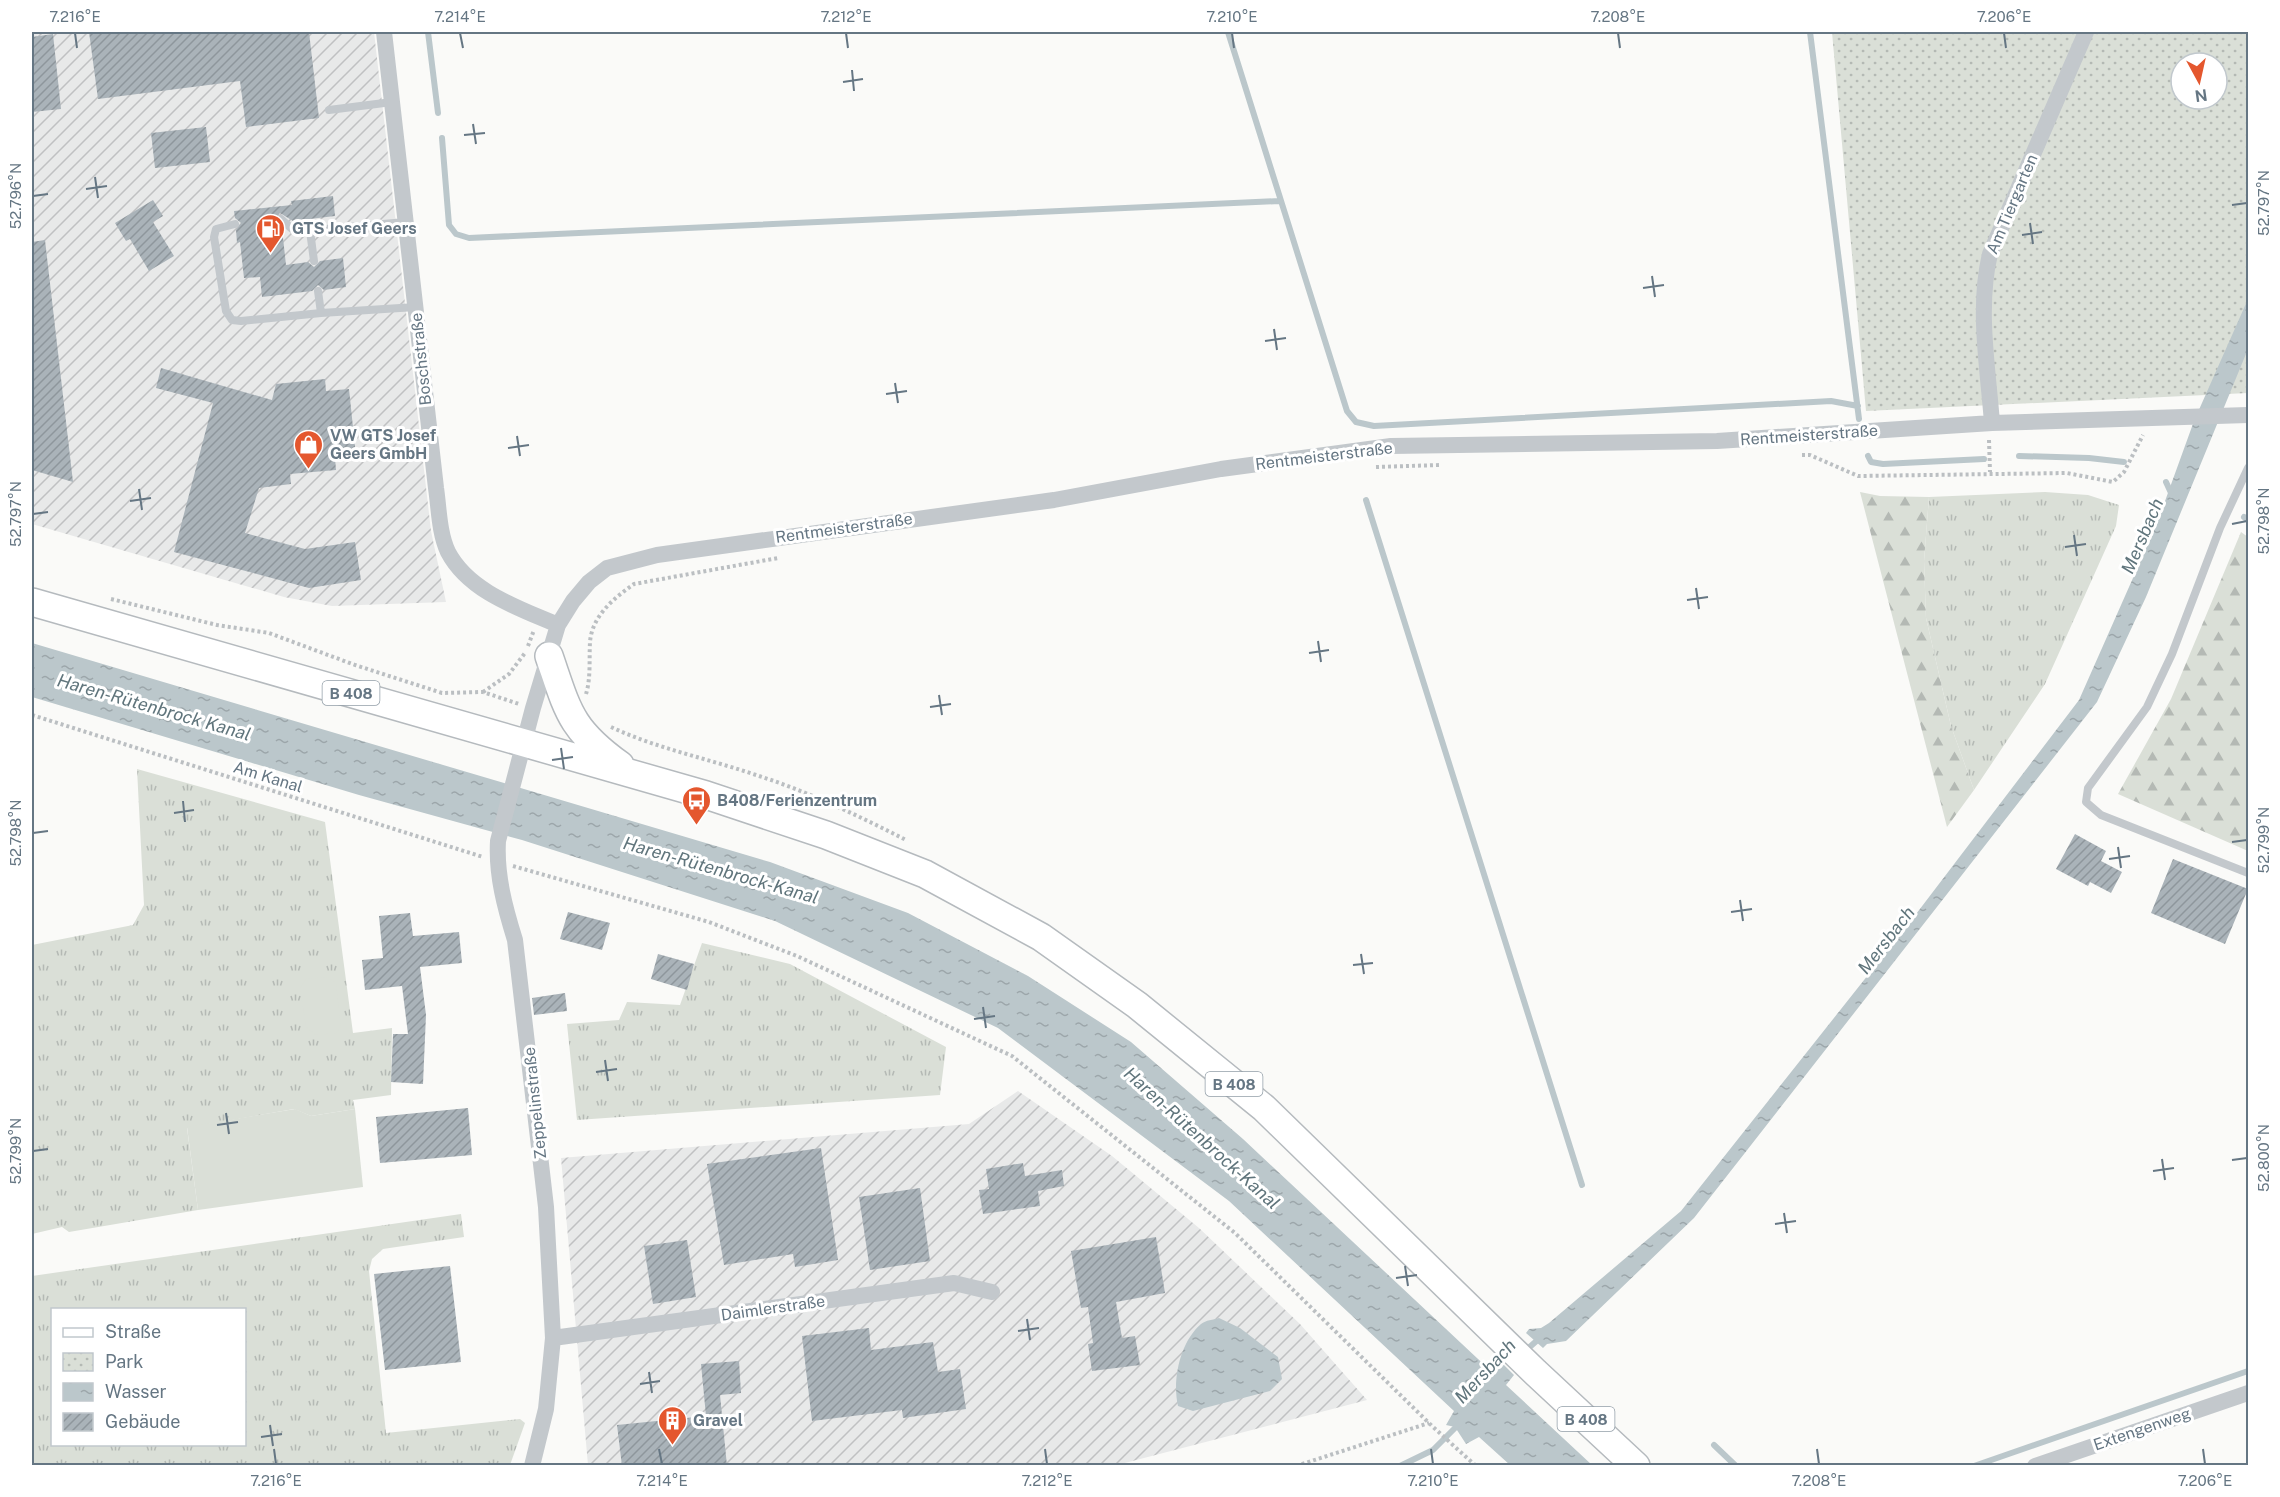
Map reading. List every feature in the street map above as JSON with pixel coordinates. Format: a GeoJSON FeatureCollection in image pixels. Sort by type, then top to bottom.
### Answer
{"type":"FeatureCollection","features":[{"type":"Feature","properties":{"kind":"main road","name":"B 408"},"geometry":{"type":"LineString","coordinates":[[32,602],[776,817],[925,874],[1041,937],[1137,1005],[1264,1108],[1505,1343],[1636,1466]]}},
{"type":"Feature","properties":{"kind":"main road"},"geometry":{"type":"LineString","coordinates":[[549,656],[571,718],[599,750],[633,774]]}},
{"type":"Feature","properties":{"kind":"street","name":"Boschstraße"},"geometry":{"type":"LineString","coordinates":[[384,32],[436,488],[447,550],[470,580],[488,593],[558,625]]}},
{"type":"Feature","properties":{"kind":"street","name":"Am Tiergarten"},"geometry":{"type":"LineString","coordinates":[[1992,423],[1984,309],[1986,270],[2086,32]]}},
{"type":"Feature","properties":{"kind":"street","name":"Rentmeisterstraße"},"geometry":{"type":"LineString","coordinates":[[523,744],[558,625],[573,601],[589,582],[607,568],[657,555],[1054,500],[1232,467],[1391,446],[1717,441],[1992,423],[2248,415]]}},
{"type":"Feature","properties":{"kind":"street","name":"Zeppelinstraße"},"geometry":{"type":"LineString","coordinates":[[523,744],[498,841],[497,861],[505,908],[515,940],[546,1207],[553,1338],[546,1408],[532,1466]]}},
{"type":"Feature","properties":{"kind":"street","name":"Daimlerstraße"},"geometry":{"type":"LineString","coordinates":[[553,1338],[954,1283],[992,1292]]}},
{"type":"Feature","properties":{"kind":"street","name":"Extengenweg"},"geometry":{"type":"LineString","coordinates":[[2035,1466],[2248,1393]]}},
{"type":"Feature","properties":{"kind":"lane"},"geometry":{"type":"LineString","coordinates":[[329,110],[393,102]]}},
{"type":"Feature","properties":{"kind":"lane"},"geometry":{"type":"LineString","coordinates":[[281,219],[292,229],[310,231],[406,222]]}},
{"type":"Feature","properties":{"kind":"lane"},"geometry":{"type":"LineString","coordinates":[[235,224],[216,229],[214,237],[226,311],[232,320],[416,307]]}},
{"type":"Feature","properties":{"kind":"lane"},"geometry":{"type":"LineString","coordinates":[[310,231],[314,261]]}},
{"type":"Feature","properties":{"kind":"lane"},"geometry":{"type":"LineString","coordinates":[[318,291],[321,313]]}},
{"type":"Feature","properties":{"kind":"lane"},"geometry":{"type":"LineString","coordinates":[[2248,468],[2228,508],[2172,654],[2147,707],[2088,788],[2086,802],[2101,815],[2248,873]]}},
{"type":"Feature","properties":{"kind":"path"},"geometry":{"type":"LineString","coordinates":[[1791,454],[1810,455],[1858,476],[2067,472],[2113,482],[2124,472],[2152,419]]}},
{"type":"Feature","properties":{"kind":"path"},"geometry":{"type":"LineString","coordinates":[[1990,472],[1989,432],[1992,423]]}},
{"type":"Feature","properties":{"kind":"path"},"geometry":{"type":"LineString","coordinates":[[1371,468],[1450,464]]}},
{"type":"Feature","properties":{"kind":"path"},"geometry":{"type":"LineString","coordinates":[[585,700],[588,688],[590,638],[599,616],[615,597],[634,584],[780,558]]}},
{"type":"Feature","properties":{"kind":"path"},"geometry":{"type":"LineString","coordinates":[[104,597],[217,625],[269,633],[355,665],[442,693],[483,692],[533,708]]}},
{"type":"Feature","properties":{"kind":"path","name":"Am Kanal"},"geometry":{"type":"LineString","coordinates":[[32,715],[497,861],[709,922],[796,956],[1012,1056],[1235,1233],[1431,1425],[1476,1466]]}},
{"type":"Feature","properties":{"kind":"path"},"geometry":{"type":"LineString","coordinates":[[1296,1466],[1431,1425]]}},
{"type":"Feature","properties":{"kind":"shaded area"},"geometry":{"type":"Polygon","coordinates":[[[32,32],[374,32],[431,531],[446,602],[332,606],[284,597],[32,524],[32,32]]]}},
{"type":"Feature","properties":{"kind":"shaded area"},"geometry":{"type":"Polygon","coordinates":[[[1018,1091],[1112,1156],[1199,1228],[1300,1324],[1367,1400],[1117,1465],[588,1465],[561,1158],[969,1124],[1018,1091]]]}},
{"type":"Feature","properties":{"kind":"green space"},"geometry":{"type":"Polygon","coordinates":[[[1832,32],[2248,32],[2248,393],[1866,411],[1832,32]]]}},
{"type":"Feature","properties":{"kind":"green space"},"geometry":{"type":"Polygon","coordinates":[[[1860,492],[1880,496],[1929,497],[1924,561],[1926,618],[1951,726],[1974,790],[1947,827],[1860,492]]]}},
{"type":"Feature","properties":{"kind":"green space"},"geometry":{"type":"Polygon","coordinates":[[[2045,492],[2088,495],[2119,505],[2116,526],[2045,684],[1974,790],[1951,726],[1926,618],[1924,561],[1929,497],[2045,492]]]}},
{"type":"Feature","properties":{"kind":"green space"},"geometry":{"type":"Polygon","coordinates":[[[2241,532],[2248,537],[2248,851],[2118,794],[2171,699],[2241,532]]]}},
{"type":"Feature","properties":{"kind":"green space"},"geometry":{"type":"Polygon","coordinates":[[[137,769],[325,822],[353,1033],[392,1028],[391,1095],[353,1100],[355,1109],[311,1116],[294,1109],[187,1128],[198,1210],[69,1232],[62,1227],[32,1234],[32,945],[133,925],[144,905],[137,769]]]}},
{"type":"Feature","properties":{"kind":"green space"},"geometry":{"type":"Polygon","coordinates":[[[702,943],[790,964],[946,1047],[940,1095],[577,1120],[567,1024],[619,1020],[627,1002],[680,1005],[702,943]]]}},
{"type":"Feature","properties":{"kind":"green space"},"geometry":{"type":"Polygon","coordinates":[[[327,977],[336,983],[341,1027],[336,1033],[316,1035],[306,1027],[300,988],[306,979],[327,977]]]}},
{"type":"Feature","properties":{"kind":"green space"},"geometry":{"type":"Polygon","coordinates":[[[295,1109],[311,1116],[355,1109],[363,1187],[198,1210],[187,1127],[295,1109]]]}},
{"type":"Feature","properties":{"kind":"green space"},"geometry":{"type":"Polygon","coordinates":[[[461,1214],[464,1237],[383,1249],[372,1259],[369,1271],[386,1433],[520,1419],[525,1423],[510,1465],[32,1465],[32,1276],[461,1214]]]}},
{"type":"Feature","properties":{"kind":"water"},"geometry":{"type":"Polygon","coordinates":[[[2248,299],[2248,349],[2146,597],[2097,702],[1694,1218],[1566,1341],[1547,1344],[1543,1348],[1526,1333],[1529,1329],[1541,1328],[1549,1323],[1681,1211],[1910,922],[2079,700],[2156,526],[2194,421],[2248,299]]]}},
{"type":"Feature","properties":{"kind":"water"},"geometry":{"type":"Polygon","coordinates":[[[32,643],[770,862],[908,913],[1028,976],[1131,1042],[1243,1139],[1493,1373],[1503,1364],[1514,1375],[1506,1385],[1592,1465],[1510,1465],[1479,1437],[1466,1444],[1455,1427],[1446,1425],[1454,1411],[1229,1201],[998,1028],[775,921],[522,840],[359,795],[32,697],[32,643]]]}},
{"type":"Feature","properties":{"kind":"water"},"geometry":{"type":"Polygon","coordinates":[[[1219,1318],[1240,1328],[1278,1357],[1282,1379],[1270,1391],[1193,1411],[1178,1406],[1177,1373],[1183,1351],[1201,1324],[1219,1318]]]}},
{"type":"Feature","properties":{"kind":"building"},"geometry":{"type":"Polygon","coordinates":[[[89,32],[309,32],[319,118],[246,127],[240,81],[98,99],[89,32]]]}},
{"type":"Feature","properties":{"kind":"building"},"geometry":{"type":"Polygon","coordinates":[[[53,34],[61,109],[32,112],[32,37],[53,34]]]}},
{"type":"Feature","properties":{"kind":"building"},"geometry":{"type":"Polygon","coordinates":[[[206,127],[210,162],[155,168],[151,133],[206,127]]]}},
{"type":"Feature","properties":{"kind":"building"},"geometry":{"type":"Polygon","coordinates":[[[333,196],[335,216],[293,221],[280,213],[275,220],[282,229],[286,265],[308,262],[314,267],[320,261],[343,258],[346,287],[324,290],[318,285],[312,291],[262,297],[260,277],[244,278],[240,242],[237,243],[236,230],[241,223],[235,218],[234,211],[292,205],[291,201],[333,196]]]}},
{"type":"Feature","properties":{"kind":"building"},"geometry":{"type":"Polygon","coordinates":[[[153,200],[163,216],[153,222],[174,256],[149,271],[130,239],[126,241],[115,223],[153,200]]]}},
{"type":"Feature","properties":{"kind":"building"},"geometry":{"type":"Polygon","coordinates":[[[45,240],[73,482],[32,470],[32,242],[45,240]]]}},
{"type":"Feature","properties":{"kind":"building"},"geometry":{"type":"Polygon","coordinates":[[[161,368],[272,400],[276,384],[325,379],[326,391],[349,389],[356,456],[335,458],[336,470],[290,474],[291,484],[259,488],[245,533],[305,549],[355,542],[361,580],[309,588],[174,552],[213,403],[156,388],[161,368]]]}},
{"type":"Feature","properties":{"kind":"building"},"geometry":{"type":"Polygon","coordinates":[[[2075,834],[2106,851],[2101,861],[2122,872],[2111,893],[2090,882],[2088,886],[2056,869],[2075,834]]]}},
{"type":"Feature","properties":{"kind":"building"},"geometry":{"type":"Polygon","coordinates":[[[2173,859],[2248,889],[2225,944],[2151,913],[2173,859]]]}},
{"type":"Feature","properties":{"kind":"building"},"geometry":{"type":"Polygon","coordinates":[[[568,912],[610,923],[602,950],[560,939],[568,912]]]}},
{"type":"Feature","properties":{"kind":"building"},"geometry":{"type":"Polygon","coordinates":[[[410,913],[413,936],[459,932],[462,963],[420,967],[426,1015],[423,1084],[391,1082],[393,1034],[408,1034],[402,986],[365,990],[362,960],[383,958],[379,916],[410,913]]]}},
{"type":"Feature","properties":{"kind":"building"},"geometry":{"type":"Polygon","coordinates":[[[658,954],[694,964],[687,990],[651,979],[658,954]]]}},
{"type":"Feature","properties":{"kind":"building"},"geometry":{"type":"Polygon","coordinates":[[[565,993],[567,1011],[534,1015],[532,998],[565,993]]]}},
{"type":"Feature","properties":{"kind":"building"},"geometry":{"type":"Polygon","coordinates":[[[468,1108],[472,1155],[380,1163],[376,1117],[468,1108]]]}},
{"type":"Feature","properties":{"kind":"building"},"geometry":{"type":"Polygon","coordinates":[[[821,1148],[838,1260],[795,1267],[793,1254],[724,1265],[707,1164],[821,1148]]]}},
{"type":"Feature","properties":{"kind":"building"},"geometry":{"type":"Polygon","coordinates":[[[1023,1163],[1025,1176],[1062,1170],[1064,1186],[1038,1191],[1040,1206],[983,1214],[979,1190],[989,1189],[986,1169],[1023,1163]]]}},
{"type":"Feature","properties":{"kind":"building"},"geometry":{"type":"Polygon","coordinates":[[[920,1188],[930,1261],[870,1270],[859,1197],[920,1188]]]}},
{"type":"Feature","properties":{"kind":"building"},"geometry":{"type":"Polygon","coordinates":[[[1156,1237],[1165,1293],[1116,1302],[1122,1338],[1135,1336],[1140,1365],[1092,1371],[1088,1344],[1093,1343],[1088,1307],[1081,1308],[1071,1251],[1156,1237]]]}},
{"type":"Feature","properties":{"kind":"building"},"geometry":{"type":"Polygon","coordinates":[[[687,1240],[696,1297],[653,1304],[644,1246],[687,1240]]]}},
{"type":"Feature","properties":{"kind":"building"},"geometry":{"type":"Polygon","coordinates":[[[450,1266],[461,1362],[385,1370],[374,1274],[450,1266]]]}},
{"type":"Feature","properties":{"kind":"building"},"geometry":{"type":"Polygon","coordinates":[[[869,1328],[871,1350],[933,1342],[938,1372],[960,1369],[966,1409],[903,1418],[902,1410],[812,1421],[802,1336],[869,1328]]]}},
{"type":"Feature","properties":{"kind":"building","name":"Gravel"},"geometry":{"type":"Polygon","coordinates":[[[739,1361],[741,1393],[720,1395],[727,1466],[622,1466],[617,1425],[706,1416],[701,1364],[739,1361]]]}},
{"type":"Feature","properties":{"kind":"waterway"},"geometry":{"type":"LineString","coordinates":[[428,32],[438,113]]}},
{"type":"Feature","properties":{"kind":"waterway"},"geometry":{"type":"LineString","coordinates":[[1228,32],[1347,411],[1356,422],[1374,426],[1831,401],[1858,406]]}},
{"type":"Feature","properties":{"kind":"waterway"},"geometry":{"type":"LineString","coordinates":[[1810,32],[1859,419]]}},
{"type":"Feature","properties":{"kind":"waterway"},"geometry":{"type":"LineString","coordinates":[[442,138],[449,225],[456,234],[469,238],[1279,201]]}},
{"type":"Feature","properties":{"kind":"waterway"},"geometry":{"type":"LineString","coordinates":[[1868,456],[1871,462],[1883,464],[1984,459]]}},
{"type":"Feature","properties":{"kind":"waterway"},"geometry":{"type":"LineString","coordinates":[[2019,456],[2089,458],[2124,462]]}},
{"type":"Feature","properties":{"kind":"waterway"},"geometry":{"type":"LineString","coordinates":[[2166,482],[2172,495]]}},
{"type":"Feature","properties":{"kind":"waterway"},"geometry":{"type":"LineString","coordinates":[[1366,500],[1582,1185]]}},
{"type":"Feature","properties":{"kind":"waterway"},"geometry":{"type":"LineString","coordinates":[[2244,517],[2248,520]]}},
{"type":"Feature","properties":{"kind":"waterway","name":"Mersbach"},"geometry":{"type":"LineString","coordinates":[[1524,1352],[1541,1337]]}},
{"type":"Feature","properties":{"kind":"waterway"},"geometry":{"type":"LineString","coordinates":[[1974,1466],[2248,1371]]}},
{"type":"Feature","properties":{"kind":"waterway","name":"Mersbach"},"geometry":{"type":"LineString","coordinates":[[1400,1466],[1433,1450],[1461,1422]]}},
{"type":"Feature","properties":{"kind":"waterway"},"geometry":{"type":"LineString","coordinates":[[1714,1445],[1736,1466]]}},
{"type":"Feature","properties":{"kind":"place","name":"GTS Josef Geers"},"geometry":{"type":"Point","coordinates":[271,254]}},
{"type":"Feature","properties":{"kind":"place","name":"VW GTS Josef Geers GmbH"},"geometry":{"type":"Point","coordinates":[309,470]}},
{"type":"Feature","properties":{"kind":"place","name":"B408/Ferienzentrum"},"geometry":{"type":"Point","coordinates":[696,826]}},
{"type":"Feature","properties":{"kind":"place","name":"Gravel"},"geometry":{"type":"Point","coordinates":[672,1446]}},
{"type":"Feature","properties":{"kind":"water label","name":"Haren-Rütenbrock Kanal"},"geometry":{"type":"Point","coordinates":[154,707]}},
{"type":"Feature","properties":{"kind":"water label","name":"Haren-Rütenbrock-Kanal"},"geometry":{"type":"Point","coordinates":[721,870]}},
{"type":"Feature","properties":{"kind":"water label","name":"Haren-Rütenbrock-Kanal"},"geometry":{"type":"Point","coordinates":[1202,1138]}}]}
